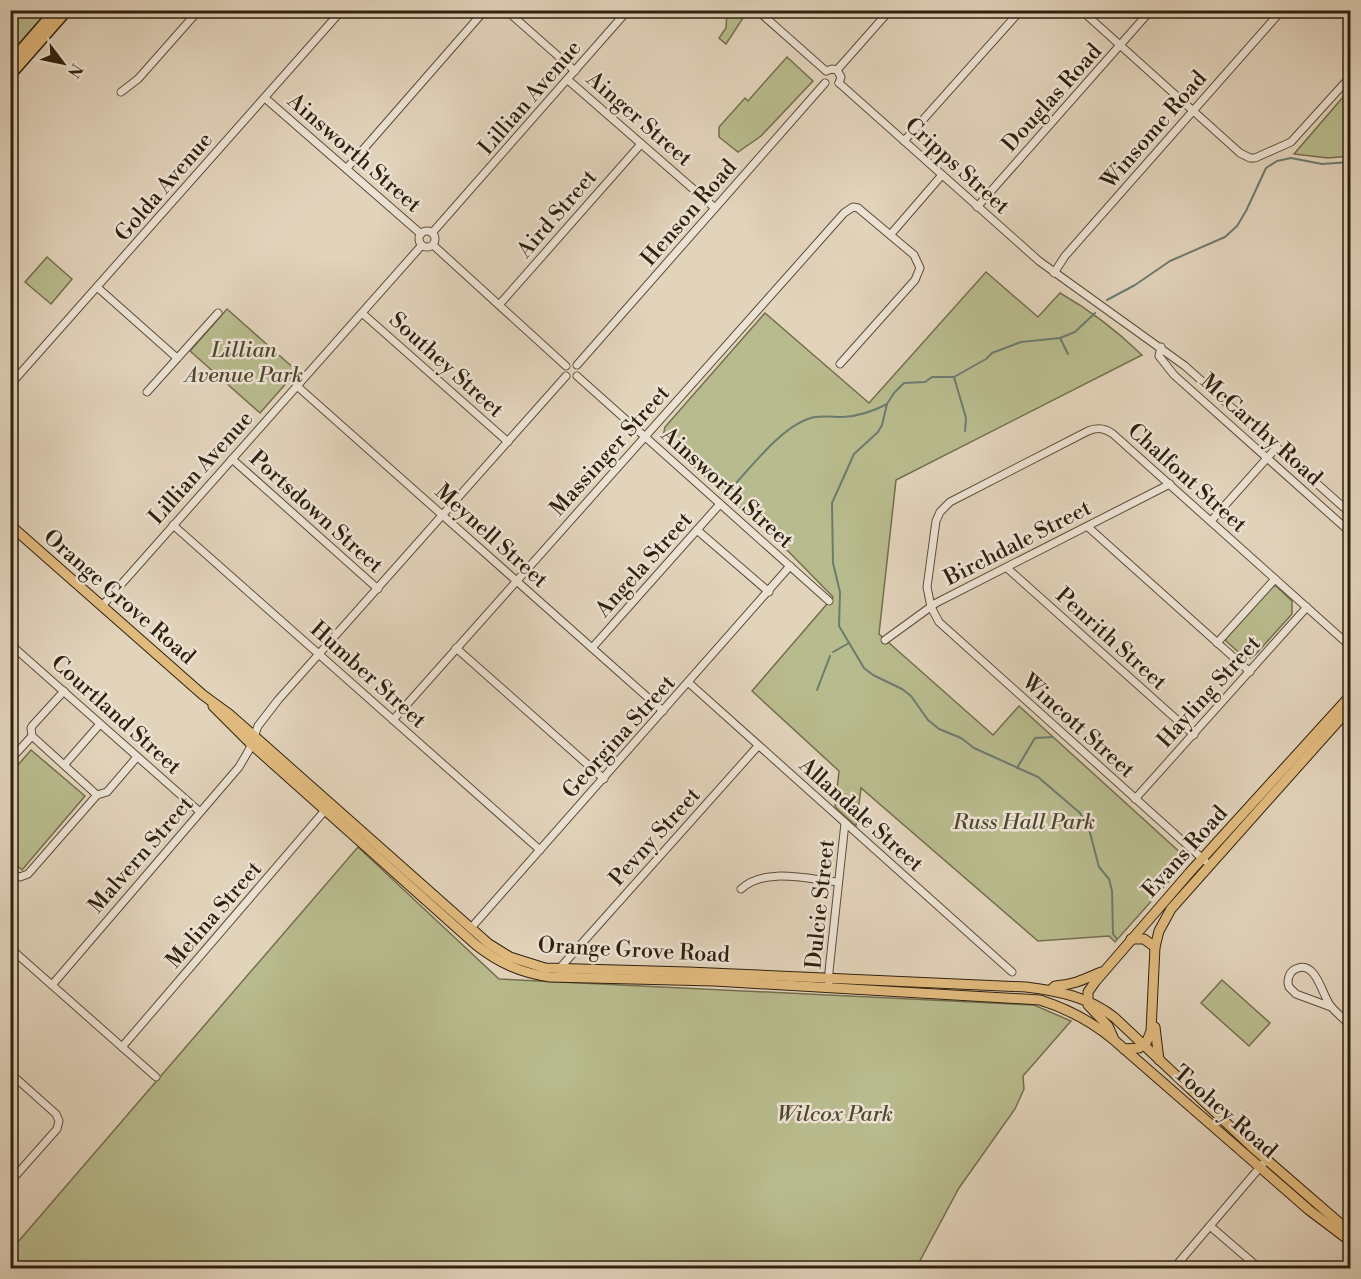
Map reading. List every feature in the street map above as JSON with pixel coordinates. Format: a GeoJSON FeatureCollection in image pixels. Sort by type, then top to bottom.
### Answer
{"type":"FeatureCollection","features":[{"type":"Feature","properties":{"kind":"highway"},"geometry":{"type":"LineString","coordinates":[[10,63],[56,10]]}},
{"type":"Feature","properties":{"kind":"highway"},"geometry":{"type":"LineString","coordinates":[[10,75],[67,10]]}},
{"type":"Feature","properties":{"kind":"main road","name":"Orange Grove Road"},"geometry":{"type":"LineString","coordinates":[[10,525],[203,695],[229,714],[252,739],[476,945],[492,958],[509,967],[534,975],[550,977],[714,981],[1040,1000],[1074,1012]]}},
{"type":"Feature","properties":{"kind":"main road","name":"Evans Road"},"geometry":{"type":"LineString","coordinates":[[1152,1023],[1155,946],[1163,922],[1206,862],[1350,696]]}},
{"type":"Feature","properties":{"kind":"main road","name":"Evans Road"},"geometry":{"type":"LineString","coordinates":[[1087,1001],[1090,988],[1131,939],[1350,708]]}},
{"type":"Feature","properties":{"kind":"main road","name":"Orange Grove Road"},"geometry":{"type":"LineString","coordinates":[[328,807],[489,944],[510,957],[534,966],[578,970],[1026,987],[1051,990],[1087,1001]]}},
{"type":"Feature","properties":{"kind":"main road"},"geometry":{"type":"LineString","coordinates":[[1131,939],[1144,939],[1155,946]]}},
{"type":"Feature","properties":{"kind":"main road"},"geometry":{"type":"LineString","coordinates":[[1051,990],[1055,986],[1082,981],[1103,971]]}},
{"type":"Feature","properties":{"kind":"main road"},"geometry":{"type":"LineString","coordinates":[[1087,1001],[1093,1012],[1108,1026],[1114,1040]]}},
{"type":"Feature","properties":{"kind":"main road","name":"Toohey Road"},"geometry":{"type":"LineString","coordinates":[[1087,1001],[1108,1013],[1267,1160],[1350,1232]]}},
{"type":"Feature","properties":{"kind":"main road","name":"Toohey Road"},"geometry":{"type":"LineString","coordinates":[[1074,1012],[1124,1048],[1309,1210],[1350,1241]]}},
{"type":"Feature","properties":{"kind":"main road"},"geometry":{"type":"LineString","coordinates":[[1124,1048],[1136,1049],[1144,1045],[1150,1036],[1152,1023]]}},
{"type":"Feature","properties":{"kind":"main road"},"geometry":{"type":"LineString","coordinates":[[1152,1023],[1156,1029],[1159,1060]]}},
{"type":"Feature","properties":{"kind":"street"},"geometry":{"type":"LineString","coordinates":[[121,92],[138,79],[199,10]]}},
{"type":"Feature","properties":{"kind":"street","name":"Golda Avenue"},"geometry":{"type":"LineString","coordinates":[[10,385],[342,10]]}},
{"type":"Feature","properties":{"kind":"street"},"geometry":{"type":"LineString","coordinates":[[347,168],[485,10]]}},
{"type":"Feature","properties":{"kind":"street","name":"Lillian Avenue"},"geometry":{"type":"LineString","coordinates":[[432,233],[628,10]]}},
{"type":"Feature","properties":{"kind":"street"},"geometry":{"type":"LineString","coordinates":[[837,70],[891,10]]}},
{"type":"Feature","properties":{"kind":"street"},"geometry":{"type":"LineString","coordinates":[[904,141],[1021,10]]}},
{"type":"Feature","properties":{"kind":"street"},"geometry":{"type":"LineString","coordinates":[[1081,10],[1240,153],[1250,158],[1255,158],[1291,142],[1350,77]]}},
{"type":"Feature","properties":{"kind":"street","name":"Douglas Road"},"geometry":{"type":"LineString","coordinates":[[977,207],[1151,10]]}},
{"type":"Feature","properties":{"kind":"street","name":"Winsome Road"},"geometry":{"type":"LineString","coordinates":[[1054,273],[1065,255],[1282,10]]}},
{"type":"Feature","properties":{"kind":"street"},"geometry":{"type":"LineString","coordinates":[[508,11],[575,71]]}},
{"type":"Feature","properties":{"kind":"street"},"geometry":{"type":"LineString","coordinates":[[758,11],[826,71]]}},
{"type":"Feature","properties":{"kind":"street"},"geometry":{"type":"LineString","coordinates":[[837,70],[841,77],[839,83],[832,86],[825,83],[823,76],[826,71],[837,70]]}},
{"type":"Feature","properties":{"kind":"street","name":"Ainger Street"},"geometry":{"type":"LineString","coordinates":[[568,80],[715,208]]}},
{"type":"Feature","properties":{"kind":"street","name":"Henson Road"},"geometry":{"type":"LineString","coordinates":[[577,365],[825,83]]}},
{"type":"Feature","properties":{"kind":"street","name":"Cripps Street"},"geometry":{"type":"LineString","coordinates":[[839,83],[1054,273]]}},
{"type":"Feature","properties":{"kind":"street","name":"Ainsworth Street"},"geometry":{"type":"LineString","coordinates":[[265,98],[421,234]]}},
{"type":"Feature","properties":{"kind":"street","name":"Aird Street"},"geometry":{"type":"LineString","coordinates":[[499,305],[641,144]]}},
{"type":"Feature","properties":{"kind":"street"},"geometry":{"type":"LineString","coordinates":[[840,364],[915,280],[920,268],[917,259],[891,234],[942,175]]}},
{"type":"Feature","properties":{"kind":"street","name":"Massinger Street"},"geometry":{"type":"LineString","coordinates":[[393,720],[844,213],[853,207],[863,210],[891,234]]}},
{"type":"Feature","properties":{"kind":"street"},"geometry":{"type":"LineString","coordinates":[[432,233],[435,240],[433,245],[428,247],[422,245],[421,234],[432,233]]}},
{"type":"Feature","properties":{"kind":"street","name":"Lillian Avenue"},"geometry":{"type":"LineString","coordinates":[[102,606],[422,245]]}},
{"type":"Feature","properties":{"kind":"street"},"geometry":{"type":"LineString","coordinates":[[433,245],[566,366]]}},
{"type":"Feature","properties":{"kind":"street","name":"McCarthy Road"},"geometry":{"type":"LineString","coordinates":[[1054,273],[1161,347],[1350,513]]}},
{"type":"Feature","properties":{"kind":"street"},"geometry":{"type":"LineString","coordinates":[[97,287],[177,358]]}},
{"type":"Feature","properties":{"kind":"street"},"geometry":{"type":"LineString","coordinates":[[147,392],[218,313]]}},
{"type":"Feature","properties":{"kind":"street","name":"Southey Street"},"geometry":{"type":"LineString","coordinates":[[362,313],[508,442]]}},
{"type":"Feature","properties":{"kind":"street","name":"McCarthy Road"},"geometry":{"type":"LineString","coordinates":[[1161,347],[1159,352],[1161,360],[1174,375],[1350,532]]}},
{"type":"Feature","properties":{"kind":"street"},"geometry":{"type":"LineString","coordinates":[[570,363],[577,365],[579,369],[577,375],[573,378],[566,376],[564,372],[566,366],[570,363]]}},
{"type":"Feature","properties":{"kind":"street","name":"Ainsworth Street"},"geometry":{"type":"LineString","coordinates":[[577,375],[829,601]]}},
{"type":"Feature","properties":{"kind":"street"},"geometry":{"type":"LineString","coordinates":[[252,739],[274,706],[566,376]]}},
{"type":"Feature","properties":{"kind":"street","name":"Meynell Street"},"geometry":{"type":"LineString","coordinates":[[297,386],[663,711]]}},
{"type":"Feature","properties":{"kind":"street","name":"Chalfont Street"},"geometry":{"type":"LineString","coordinates":[[931,607],[927,587],[934,531],[936,521],[945,506],[1088,430],[1100,428],[1110,431],[1350,646]]}},
{"type":"Feature","properties":{"kind":"street"},"geometry":{"type":"LineString","coordinates":[[1211,521],[1277,447]]}},
{"type":"Feature","properties":{"kind":"street","name":"Portsdown Street"},"geometry":{"type":"LineString","coordinates":[[232,459],[378,589]]}},
{"type":"Feature","properties":{"kind":"street","name":"Birchdale Street"},"geometry":{"type":"LineString","coordinates":[[885,640],[931,607],[1170,484]]}},
{"type":"Feature","properties":{"kind":"street","name":"Angela Street"},"geometry":{"type":"LineString","coordinates":[[592,648],[720,504]]}},
{"type":"Feature","properties":{"kind":"street","name":"Humber Street"},"geometry":{"type":"LineString","coordinates":[[173,525],[540,850]]}},
{"type":"Feature","properties":{"kind":"street"},"geometry":{"type":"LineString","coordinates":[[1088,527],[1250,672]]}},
{"type":"Feature","properties":{"kind":"street"},"geometry":{"type":"LineString","coordinates":[[697,530],[769,592]]}},
{"type":"Feature","properties":{"kind":"street","name":"Georgina Street"},"geometry":{"type":"LineString","coordinates":[[471,928],[790,566]]}},
{"type":"Feature","properties":{"kind":"street","name":"Penrith Street"},"geometry":{"type":"LineString","coordinates":[[1007,568],[1194,735]]}},
{"type":"Feature","properties":{"kind":"street"},"geometry":{"type":"LineString","coordinates":[[1217,643],[1275,579]]}},
{"type":"Feature","properties":{"kind":"street","name":"Wincott Street"},"geometry":{"type":"LineString","coordinates":[[931,607],[934,616],[944,628],[1206,862]]}},
{"type":"Feature","properties":{"kind":"street","name":"Hayling Street"},"geometry":{"type":"LineString","coordinates":[[1135,799],[1307,607]]}},
{"type":"Feature","properties":{"kind":"street","name":"Courtland Street"},"geometry":{"type":"LineString","coordinates":[[10,644],[200,812]]}},
{"type":"Feature","properties":{"kind":"street"},"geometry":{"type":"LineString","coordinates":[[456,648],[604,779]]}},
{"type":"Feature","properties":{"kind":"street","name":"Allandale Street"},"geometry":{"type":"LineString","coordinates":[[689,683],[1012,972]]}},
{"type":"Feature","properties":{"kind":"street"},"geometry":{"type":"LineString","coordinates":[[64,691],[33,725],[32,736],[98,795]]}},
{"type":"Feature","properties":{"kind":"street"},"geometry":{"type":"LineString","coordinates":[[65,764],[100,724]]}},
{"type":"Feature","properties":{"kind":"street"},"geometry":{"type":"LineString","coordinates":[[10,760],[32,736]]}},
{"type":"Feature","properties":{"kind":"street","name":"Malvern Street"},"geometry":{"type":"LineString","coordinates":[[51,985],[239,767],[248,753],[252,739]]}},
{"type":"Feature","properties":{"kind":"street","name":"Pevny Street"},"geometry":{"type":"LineString","coordinates":[[559,969],[758,746]]}},
{"type":"Feature","properties":{"kind":"street"},"geometry":{"type":"LineString","coordinates":[[10,874],[20,877],[28,874],[98,795],[107,792],[137,757]]}},
{"type":"Feature","properties":{"kind":"street","name":"Melina Street"},"geometry":{"type":"LineString","coordinates":[[122,1047],[328,807]]}},
{"type":"Feature","properties":{"kind":"street","name":"Dulcie Street"},"geometry":{"type":"LineString","coordinates":[[831,989],[828,978],[845,823]]}},
{"type":"Feature","properties":{"kind":"street"},"geometry":{"type":"LineString","coordinates":[[741,889],[758,878],[772,876],[838,882]]}},
{"type":"Feature","properties":{"kind":"street"},"geometry":{"type":"LineString","coordinates":[[576,950],[574,962],[578,970]]}},
{"type":"Feature","properties":{"kind":"street"},"geometry":{"type":"LineString","coordinates":[[12,952],[156,1077]]}},
{"type":"Feature","properties":{"kind":"street"},"geometry":{"type":"LineString","coordinates":[[1331,1007],[1292,991],[1288,983],[1294,969],[1302,967],[1311,971],[1331,1007],[1350,1025]]}},
{"type":"Feature","properties":{"kind":"street"},"geometry":{"type":"LineString","coordinates":[[10,1073],[56,1114],[59,1121],[57,1129],[10,1182]]}},
{"type":"Feature","properties":{"kind":"street"},"geometry":{"type":"LineString","coordinates":[[1174,1269],[1267,1160]]}},
{"type":"Feature","properties":{"kind":"street"},"geometry":{"type":"LineString","coordinates":[[1210,1226],[1259,1269]]}},
{"type":"Feature","properties":{"kind":"green space"},"geometry":{"type":"Polygon","coordinates":[[[18,11],[48,11],[11,53],[11,17],[18,11]]]}},
{"type":"Feature","properties":{"kind":"green space"},"geometry":{"type":"Polygon","coordinates":[[[727,11],[735,11],[743,18],[726,44],[719,38],[726,28],[727,11]]]}},
{"type":"Feature","properties":{"kind":"green space"},"geometry":{"type":"Polygon","coordinates":[[[787,57],[813,81],[761,136],[738,152],[719,137],[719,127],[745,98],[748,101],[787,57]]]}},
{"type":"Feature","properties":{"kind":"green space"},"geometry":{"type":"Polygon","coordinates":[[[1350,89],[1350,156],[1328,158],[1294,154],[1350,89]]]}},
{"type":"Feature","properties":{"kind":"green space"},"geometry":{"type":"Polygon","coordinates":[[[47,257],[72,279],[51,304],[25,282],[47,257]]]}},
{"type":"Feature","properties":{"kind":"green space","name":"Russ Hall Park"},"geometry":{"type":"Polygon","coordinates":[[[986,272],[1038,317],[1060,293],[1103,321],[1142,355],[896,480],[879,634],[993,735],[1019,706],[1184,856],[1187,861],[1115,942],[1109,936],[1038,941],[861,788],[856,826],[835,807],[839,771],[752,691],[833,597],[790,553],[663,436],[665,427],[765,313],[869,403],[986,272]]]}},
{"type":"Feature","properties":{"kind":"green space","name":"Lillian Avenue Park"},"geometry":{"type":"Polygon","coordinates":[[[227,309],[297,371],[260,413],[190,351],[227,309]]]}},
{"type":"Feature","properties":{"kind":"green space"},"geometry":{"type":"Polygon","coordinates":[[[1273,586],[1276,586],[1292,601],[1292,614],[1255,655],[1250,658],[1244,657],[1226,641],[1226,638],[1273,586]]]}},
{"type":"Feature","properties":{"kind":"green space"},"geometry":{"type":"Polygon","coordinates":[[[31,750],[85,796],[22,870],[11,860],[11,773],[31,750]]]}},
{"type":"Feature","properties":{"kind":"green space","name":"Wilcox Park"},"geometry":{"type":"Polygon","coordinates":[[[358,847],[499,979],[1034,1005],[1071,1021],[1023,1076],[1024,1089],[1015,1109],[959,1188],[916,1268],[11,1268],[11,1250],[358,847]]]}},
{"type":"Feature","properties":{"kind":"green space"},"geometry":{"type":"Polygon","coordinates":[[[1222,980],[1270,1023],[1249,1046],[1201,1003],[1222,980]]]}},
{"type":"Feature","properties":{"kind":"waterway"},"geometry":{"type":"LineString","coordinates":[[1107,300],[1135,285],[1170,261],[1225,237],[1237,226],[1246,211],[1266,168],[1277,161],[1291,158],[1322,164],[1350,162]]}},
{"type":"Feature","properties":{"kind":"waterway"},"geometry":{"type":"LineString","coordinates":[[1095,313],[1075,332],[1060,338],[1021,342],[992,353],[986,359],[954,377],[932,377],[925,382],[904,383],[887,404],[878,432],[854,454],[832,503],[833,563],[840,592],[839,626],[864,668],[911,696],[928,720],[939,729],[961,738],[974,748],[1038,777],[1080,813],[1089,829],[1099,867],[1109,879],[1112,891],[1113,934],[1117,939]]}},
{"type":"Feature","properties":{"kind":"waterway"},"geometry":{"type":"LineString","coordinates":[[1060,338],[1068,354]]}},
{"type":"Feature","properties":{"kind":"waterway"},"geometry":{"type":"LineString","coordinates":[[954,377],[966,418],[965,431]]}},
{"type":"Feature","properties":{"kind":"waterway"},"geometry":{"type":"LineString","coordinates":[[728,492],[779,437],[803,421],[815,417],[855,416],[887,404]]}},
{"type":"Feature","properties":{"kind":"waterway"},"geometry":{"type":"LineString","coordinates":[[833,652],[849,643]]}},
{"type":"Feature","properties":{"kind":"waterway"},"geometry":{"type":"LineString","coordinates":[[817,690],[830,656]]}},
{"type":"Feature","properties":{"kind":"waterway"},"geometry":{"type":"LineString","coordinates":[[1017,768],[1035,738],[1053,737]]}}]}
